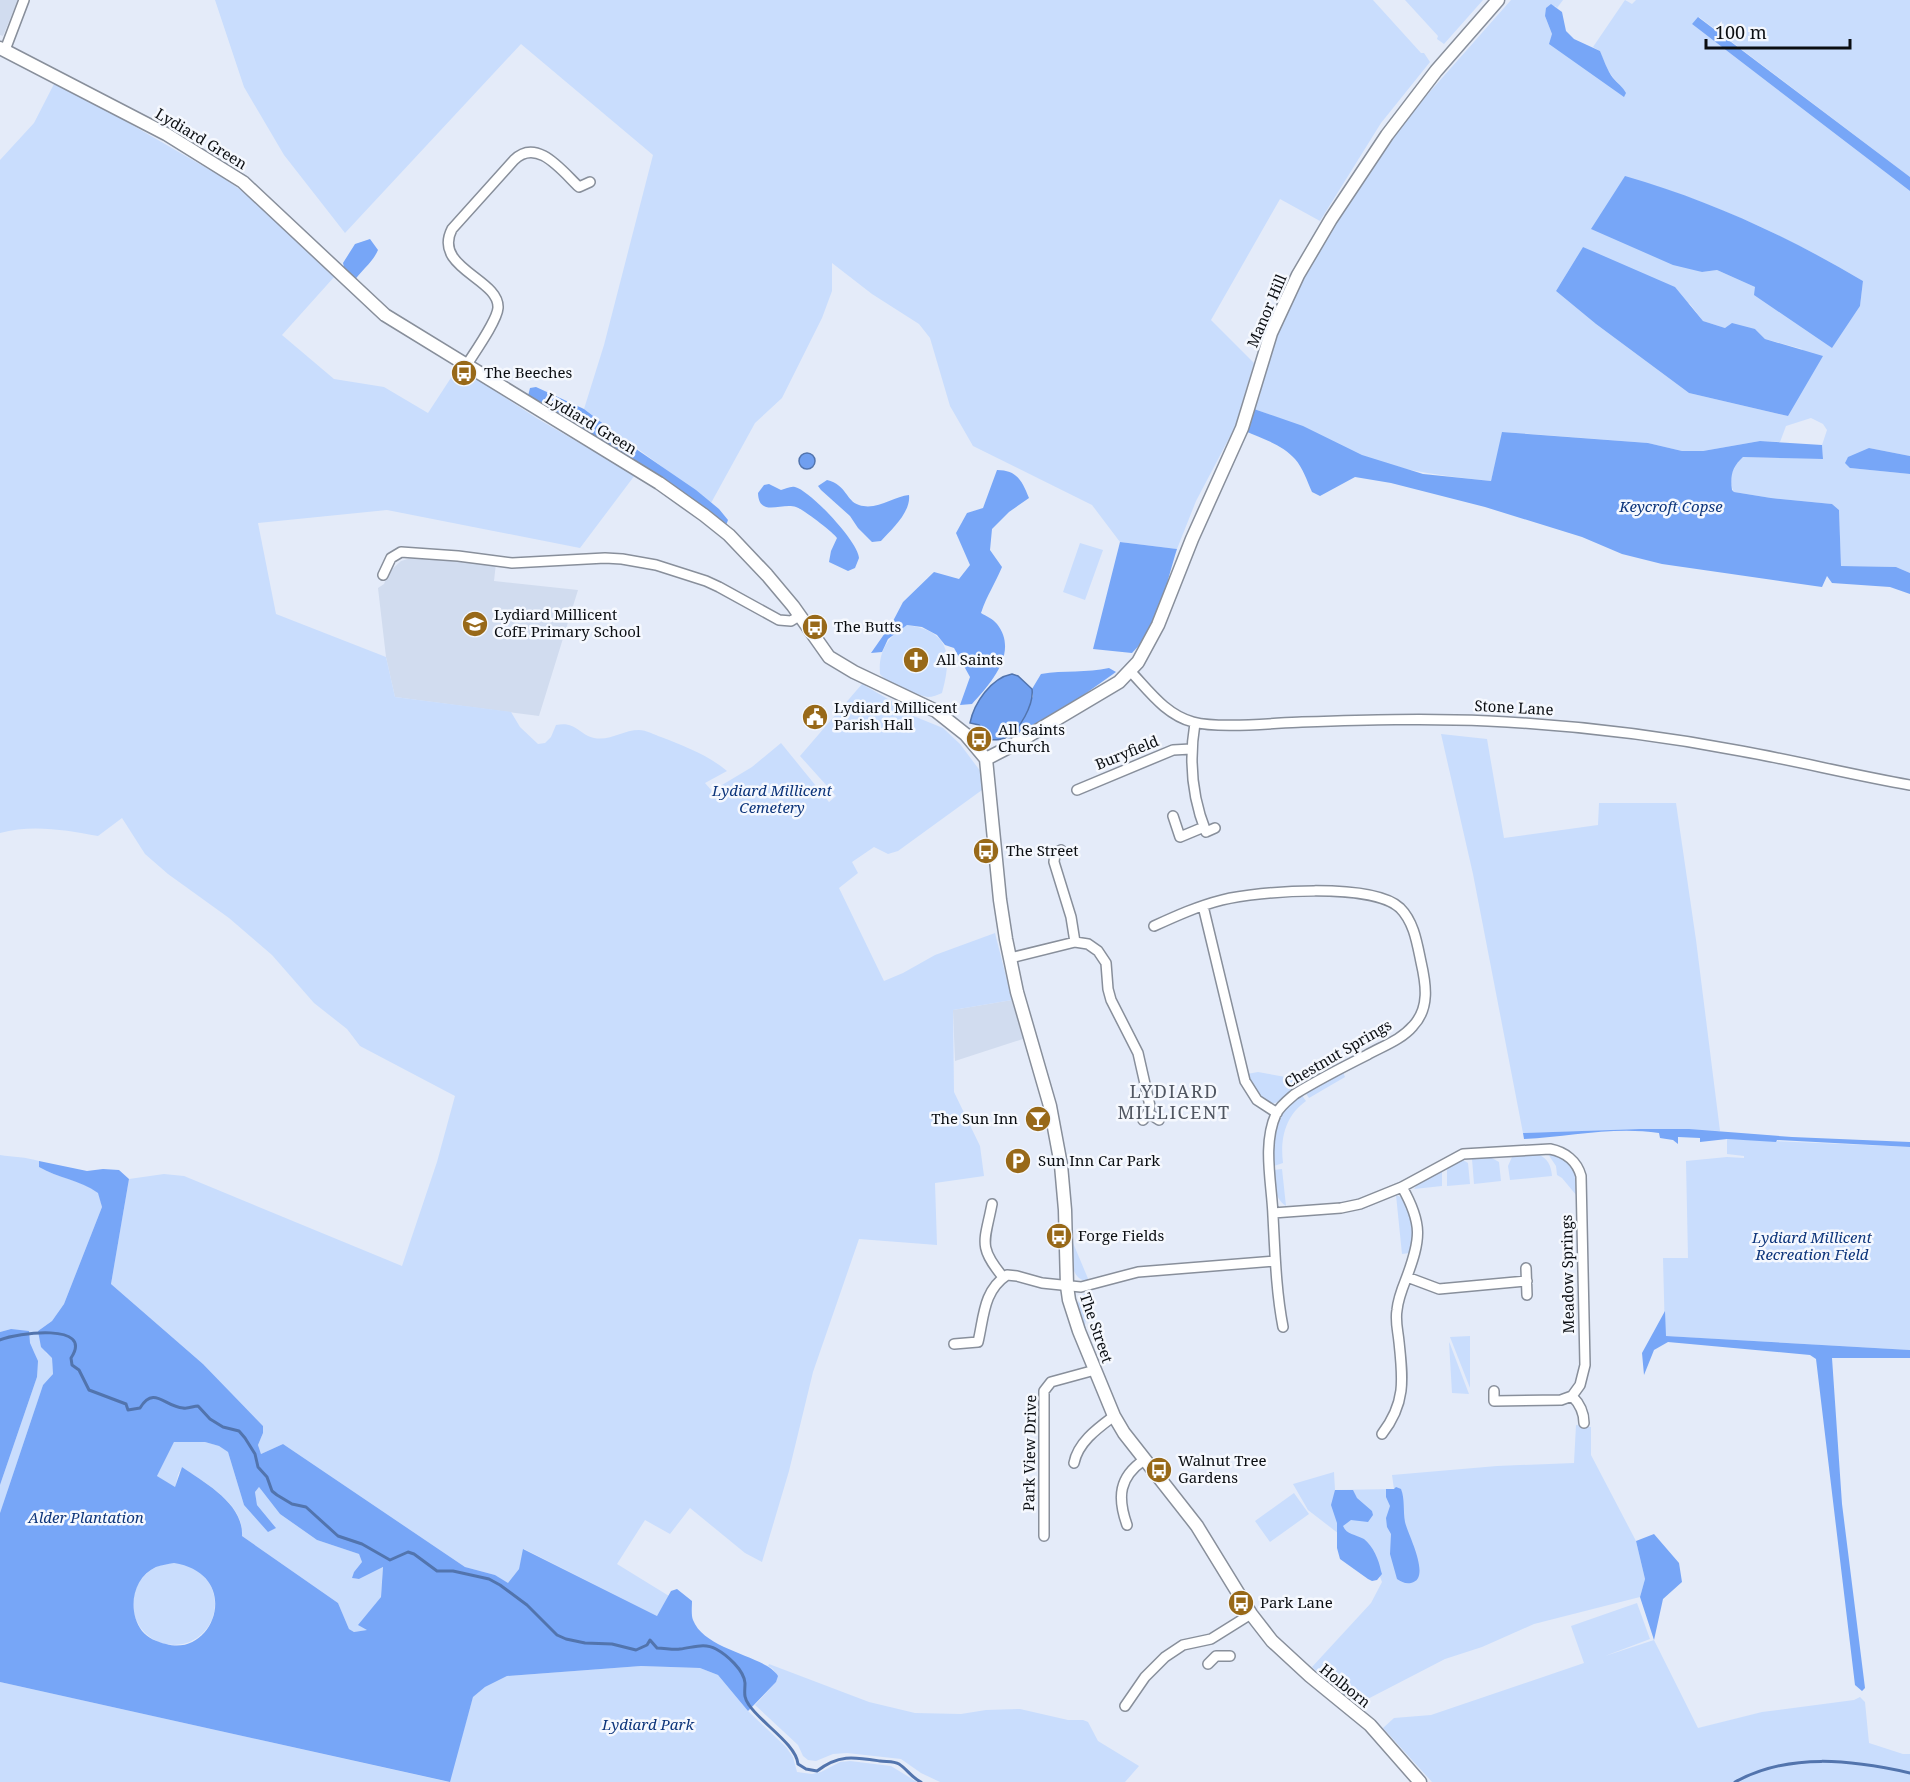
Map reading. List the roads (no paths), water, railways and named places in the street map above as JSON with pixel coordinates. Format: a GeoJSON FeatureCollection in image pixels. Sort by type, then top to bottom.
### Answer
{"type":"FeatureCollection","features":[{"type":"Feature","properties":{"kind":"street"},"geometry":{"type":"LineString","coordinates":[[3,49],[24,0]]}},
{"type":"Feature","properties":{"kind":"street","name":"Manor Hill"},"geometry":{"type":"LineString","coordinates":[[1131,672],[1158,625],[1192,539],[1242,428],[1271,333],[1298,275],[1337,210],[1387,135],[1436,71],[1498,0]]}},
{"type":"Feature","properties":{"kind":"street","name":"Lydiard Green"},"geometry":{"type":"LineString","coordinates":[[3,49],[166,135],[232,174],[269,205],[371,304],[399,325],[659,483],[689,504],[749,555],[833,660],[879,685],[936,711],[965,734],[986,759]]}},
{"type":"Feature","properties":{"kind":"street"},"geometry":{"type":"LineString","coordinates":[[466,366],[495,318],[498,304],[493,294],[453,258],[448,244],[454,226],[514,160],[524,153],[533,152],[543,155],[579,187]]}},
{"type":"Feature","properties":{"kind":"street"},"geometry":{"type":"LineString","coordinates":[[576,197],[579,187],[590,182]]}},
{"type":"Feature","properties":{"kind":"street"},"geometry":{"type":"LineString","coordinates":[[436,245],[448,244]]}},
{"type":"Feature","properties":{"kind":"street"},"geometry":{"type":"LineString","coordinates":[[383,576],[391,558],[401,552],[512,563],[622,559],[656,565],[719,587],[779,620],[791,621],[800,616]]}},
{"type":"Feature","properties":{"kind":"street"},"geometry":{"type":"LineString","coordinates":[[986,759],[1014,746],[1119,682],[1131,672]]}},
{"type":"Feature","properties":{"kind":"street","name":"Stone Lane"},"geometry":{"type":"LineString","coordinates":[[1131,672],[1166,709],[1194,723],[1350,720],[1478,721],[1574,727],[1646,735],[1722,748],[1910,785]]}},
{"type":"Feature","properties":{"kind":"street"},"geometry":{"type":"LineString","coordinates":[[1194,723],[1191,749],[1194,785],[1206,832],[1215,828]]}},
{"type":"Feature","properties":{"kind":"street","name":"Buryfield"},"geometry":{"type":"LineString","coordinates":[[1077,790],[1173,750],[1191,749]]}},
{"type":"Feature","properties":{"kind":"street","name":"The Street"},"geometry":{"type":"LineString","coordinates":[[986,759],[1000,900],[1010,957],[1017,992],[1050,1106],[1061,1165],[1067,1286],[1079,1331],[1114,1416],[1124,1433],[1197,1526],[1251,1614]]}},
{"type":"Feature","properties":{"kind":"street"},"geometry":{"type":"LineString","coordinates":[[1173,816],[1180,837],[1204,827]]}},
{"type":"Feature","properties":{"kind":"street"},"geometry":{"type":"LineString","coordinates":[[1061,850],[1055,853],[1054,862],[1071,917],[1075,942]]}},
{"type":"Feature","properties":{"kind":"street","name":"Chestnut Springs"},"geometry":{"type":"LineString","coordinates":[[1154,926],[1227,899],[1259,895],[1354,892],[1387,900],[1398,907],[1413,927],[1426,994],[1424,1008],[1419,1018],[1412,1027],[1396,1039],[1295,1094],[1276,1113]]}},
{"type":"Feature","properties":{"kind":"street"},"geometry":{"type":"LineString","coordinates":[[1203,906],[1245,1082],[1257,1100],[1276,1113],[1269,1159],[1275,1261],[1283,1327]]}},
{"type":"Feature","properties":{"kind":"street"},"geometry":{"type":"LineString","coordinates":[[1010,957],[1075,942],[1094,947],[1105,959],[1111,1000],[1138,1053],[1150,1101],[1146,1117],[1159,1120]]}},
{"type":"Feature","properties":{"kind":"street","name":"Meadow Springs"},"geometry":{"type":"LineString","coordinates":[[1402,1187],[1463,1155],[1546,1149],[1565,1154],[1577,1166],[1581,1176],[1585,1365],[1580,1385],[1572,1396]]}},
{"type":"Feature","properties":{"kind":"street"},"geometry":{"type":"LineString","coordinates":[[1273,1213],[1351,1206],[1402,1187],[1416,1212],[1417,1245],[1396,1310],[1402,1369],[1401,1394],[1396,1413],[1382,1434]]}},
{"type":"Feature","properties":{"kind":"street"},"geometry":{"type":"LineString","coordinates":[[992,1204],[984,1250],[1003,1277]]}},
{"type":"Feature","properties":{"kind":"street"},"geometry":{"type":"LineString","coordinates":[[954,1344],[978,1342],[987,1297],[1003,1277],[1012,1275],[1033,1282],[1087,1286],[1138,1272],[1275,1261]]}},
{"type":"Feature","properties":{"kind":"street"},"geometry":{"type":"LineString","coordinates":[[1526,1268],[1527,1295]]}},
{"type":"Feature","properties":{"kind":"street"},"geometry":{"type":"LineString","coordinates":[[1407,1277],[1438,1289],[1527,1281]]}},
{"type":"Feature","properties":{"kind":"street","name":"Park View Drive"},"geometry":{"type":"LineString","coordinates":[[1044,1536],[1044,1390],[1051,1383],[1095,1370]]}},
{"type":"Feature","properties":{"kind":"street"},"geometry":{"type":"LineString","coordinates":[[1494,1401],[1561,1400],[1572,1396],[1581,1407],[1584,1423]]}},
{"type":"Feature","properties":{"kind":"street"},"geometry":{"type":"LineString","coordinates":[[1074,1463],[1078,1450],[1091,1434],[1114,1416]]}},
{"type":"Feature","properties":{"kind":"street"},"geometry":{"type":"LineString","coordinates":[[1127,1525],[1123,1484],[1129,1472],[1144,1460]]}},
{"type":"Feature","properties":{"kind":"street"},"geometry":{"type":"LineString","coordinates":[[1125,1706],[1145,1677],[1165,1657],[1183,1645],[1211,1639],[1251,1614]]}},
{"type":"Feature","properties":{"kind":"street","name":"Holborn"},"geometry":{"type":"LineString","coordinates":[[1251,1614],[1272,1641],[1293,1661],[1370,1725],[1420,1782]]}},
{"type":"Feature","properties":{"kind":"street"},"geometry":{"type":"LineString","coordinates":[[1211,1639],[1216,1656]]}},
{"type":"Feature","properties":{"kind":"street"},"geometry":{"type":"LineString","coordinates":[[1208,1664],[1216,1656],[1230,1656]]}},
{"type":"Feature","properties":{"kind":"waterway"},"geometry":{"type":"LineString","coordinates":[[0,1340],[36,1333],[63,1335],[72,1339],[75,1347],[71,1358],[72,1365],[79,1370],[89,1390],[126,1404],[128,1410],[140,1408],[150,1398],[160,1399],[177,1407],[198,1406],[210,1419],[223,1427],[239,1431],[255,1454],[258,1467],[267,1477],[272,1491],[292,1504],[306,1507],[338,1536],[362,1544],[390,1560],[408,1552],[437,1571],[453,1571],[489,1579],[527,1605],[557,1635],[566,1639],[585,1643],[612,1644],[636,1650],[647,1645],[650,1640],[657,1648],[677,1649],[702,1646],[716,1649],[730,1659],[742,1673],[745,1697],[754,1712],[785,1741],[796,1756],[798,1764],[806,1769],[817,1771],[840,1759],[862,1758],[897,1763],[921,1782]]}},
{"type":"Feature","properties":{"kind":"waterway"},"geometry":{"type":"LineString","coordinates":[[1735,1782],[1756,1772],[1777,1766],[1821,1761],[1844,1762],[1910,1773]]}},
{"type":"Feature","properties":{"kind":"place","name":"The Beeches"},"geometry":{"type":"Point","coordinates":[464,373]}},
{"type":"Feature","properties":{"kind":"place","name":"Lydiard Millicent CofE Primary School"},"geometry":{"type":"Point","coordinates":[475,624]}},
{"type":"Feature","properties":{"kind":"place","name":"The Butts"},"geometry":{"type":"Point","coordinates":[815,627]}},
{"type":"Feature","properties":{"kind":"place","name":"All Saints"},"geometry":{"type":"Point","coordinates":[916,660]}},
{"type":"Feature","properties":{"kind":"place","name":"Lydiard Millicent Parish Hall"},"geometry":{"type":"Point","coordinates":[815,717]}},
{"type":"Feature","properties":{"kind":"place","name":"All Saints Church"},"geometry":{"type":"Point","coordinates":[979,739]}},
{"type":"Feature","properties":{"kind":"place","name":"The Street"},"geometry":{"type":"Point","coordinates":[986,851]}},
{"type":"Feature","properties":{"kind":"place","name":"The Sun Inn"},"geometry":{"type":"Point","coordinates":[1038,1119]}},
{"type":"Feature","properties":{"kind":"place","name":"Sun Inn Car Park"},"geometry":{"type":"Point","coordinates":[1018,1161]}},
{"type":"Feature","properties":{"kind":"place","name":"Forge Fields"},"geometry":{"type":"Point","coordinates":[1059,1236]}},
{"type":"Feature","properties":{"kind":"place","name":"Walnut Tree Gardens"},"geometry":{"type":"Point","coordinates":[1159,1470]}},
{"type":"Feature","properties":{"kind":"place","name":"Park Lane"},"geometry":{"type":"Point","coordinates":[1241,1603]}},
{"type":"Feature","properties":{"kind":"district","name":"LYDIARD MILLICENT"},"geometry":{"type":"Point","coordinates":[1174,1102]}},
{"type":"Feature","properties":{"kind":"park label","name":"Keycroft Copse"},"geometry":{"type":"Point","coordinates":[1671,507]}},
{"type":"Feature","properties":{"kind":"park label","name":"Lydiard Millicent Cemetery"},"geometry":{"type":"Point","coordinates":[772,800]}},
{"type":"Feature","properties":{"kind":"park label","name":"Lydiard Millicent Recreation Field"},"geometry":{"type":"Point","coordinates":[1812,1246]}},
{"type":"Feature","properties":{"kind":"park label","name":"Alder Plantation"},"geometry":{"type":"Point","coordinates":[86,1518]}},
{"type":"Feature","properties":{"kind":"park label","name":"Lydiard Park"},"geometry":{"type":"Point","coordinates":[648,1725]}}]}
